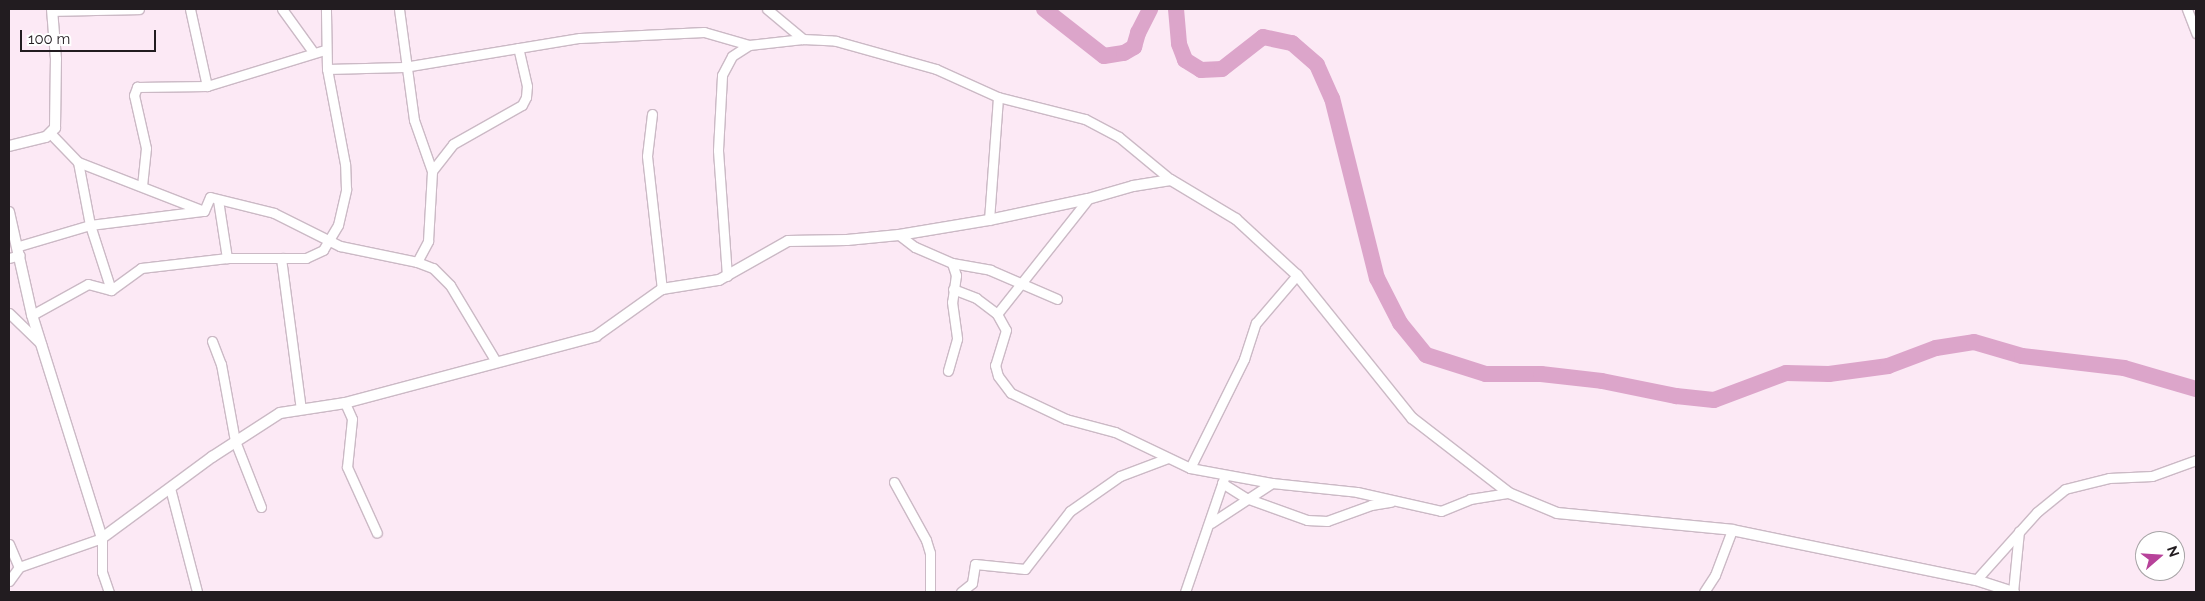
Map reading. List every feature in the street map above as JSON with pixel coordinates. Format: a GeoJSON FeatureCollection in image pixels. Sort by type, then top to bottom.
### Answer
{"type":"FeatureCollection","features":[{"type":"Feature","properties":{"kind":"street"},"geometry":{"type":"LineString","coordinates":[[9,146],[50,134],[56,121],[52,10],[139,9]]}},
{"type":"Feature","properties":{"kind":"street"},"geometry":{"type":"LineString","coordinates":[[190,9],[207,86]]}},
{"type":"Feature","properties":{"kind":"street"},"geometry":{"type":"LineString","coordinates":[[282,9],[313,52]]}},
{"type":"Feature","properties":{"kind":"street"},"geometry":{"type":"LineString","coordinates":[[111,290],[141,268],[227,258],[306,258],[318,254],[329,241],[343,212],[346,188],[345,164],[327,69],[325,50],[326,9]]}},
{"type":"Feature","properties":{"kind":"street"},"geometry":{"type":"LineString","coordinates":[[399,9],[404,67],[416,128],[432,171],[428,241],[417,262]]}},
{"type":"Feature","properties":{"kind":"street"},"geometry":{"type":"LineString","coordinates":[[768,9],[803,38]]}},
{"type":"Feature","properties":{"kind":"street"},"geometry":{"type":"LineString","coordinates":[[2187,9],[2196,33]]}},
{"type":"Feature","properties":{"kind":"street"},"geometry":{"type":"LineString","coordinates":[[327,69],[404,67],[561,40],[704,32],[749,45],[803,38],[836,42],[894,56],[936,69],[998,97],[1085,119],[1119,137],[1171,180],[1236,219],[1297,275],[1412,418],[1509,492],[1557,513],[1732,530],[1976,580],[2009,591],[2019,531]]}},
{"type":"Feature","properties":{"kind":"street"},"geometry":{"type":"LineString","coordinates":[[726,276],[718,150],[722,75],[732,56],[749,45]]}},
{"type":"Feature","properties":{"kind":"street"},"geometry":{"type":"LineString","coordinates":[[432,171],[453,144],[522,105],[527,86],[518,48]]}},
{"type":"Feature","properties":{"kind":"street"},"geometry":{"type":"LineString","coordinates":[[142,186],[146,148],[134,90],[140,86],[207,86],[313,52],[325,50]]}},
{"type":"Feature","properties":{"kind":"street"},"geometry":{"type":"LineString","coordinates":[[989,220],[998,97]]}},
{"type":"Feature","properties":{"kind":"street"},"geometry":{"type":"LineString","coordinates":[[652,114],[648,156],[662,289]]}},
{"type":"Feature","properties":{"kind":"street"},"geometry":{"type":"LineString","coordinates":[[50,134],[78,162],[204,211]]}},
{"type":"Feature","properties":{"kind":"street"},"geometry":{"type":"LineString","coordinates":[[78,162],[90,226],[111,290]]}},
{"type":"Feature","properties":{"kind":"street"},"geometry":{"type":"LineString","coordinates":[[9,581],[19,567],[102,538],[235,441],[280,413],[345,403],[495,360],[596,336],[662,289],[705,284],[726,276],[788,241],[847,240],[899,235],[989,220],[1088,199],[1133,186],[1171,180]]}},
{"type":"Feature","properties":{"kind":"street"},"geometry":{"type":"LineString","coordinates":[[204,211],[210,197],[274,213],[329,241],[356,251],[417,262],[442,276],[495,360]]}},
{"type":"Feature","properties":{"kind":"street"},"geometry":{"type":"LineString","coordinates":[[997,314],[1088,199]]}},
{"type":"Feature","properties":{"kind":"street"},"geometry":{"type":"LineString","coordinates":[[218,200],[227,258]]}},
{"type":"Feature","properties":{"kind":"street"},"geometry":{"type":"LineString","coordinates":[[9,258],[20,250],[90,226],[204,211]]}},
{"type":"Feature","properties":{"kind":"street"},"geometry":{"type":"LineString","coordinates":[[9,212],[20,250],[32,315],[102,538],[102,572],[109,592]]}},
{"type":"Feature","properties":{"kind":"street"},"geometry":{"type":"LineString","coordinates":[[899,235],[915,247],[952,263],[990,270],[1019,284],[1057,298]]}},
{"type":"Feature","properties":{"kind":"street"},"geometry":{"type":"LineString","coordinates":[[281,258],[301,409]]}},
{"type":"Feature","properties":{"kind":"street"},"geometry":{"type":"LineString","coordinates":[[948,371],[957,339],[953,289],[956,275],[952,263]]}},
{"type":"Feature","properties":{"kind":"street"},"geometry":{"type":"LineString","coordinates":[[1190,468],[1244,360],[1256,323],[1297,275]]}},
{"type":"Feature","properties":{"kind":"street"},"geometry":{"type":"LineString","coordinates":[[32,315],[88,284],[111,290]]}},
{"type":"Feature","properties":{"kind":"street"},"geometry":{"type":"LineString","coordinates":[[953,289],[976,298],[997,314],[1006,330],[995,365],[998,376],[1011,393],[1066,419],[1115,432],[1190,468],[1226,473],[1272,483],[1357,492],[1441,511],[1470,499],[1509,492]]}},
{"type":"Feature","properties":{"kind":"street"},"geometry":{"type":"LineString","coordinates":[[9,313],[42,344]]}},
{"type":"Feature","properties":{"kind":"street"},"geometry":{"type":"LineString","coordinates":[[212,340],[221,364],[235,441],[261,507]]}},
{"type":"Feature","properties":{"kind":"street"},"geometry":{"type":"LineString","coordinates":[[345,403],[352,419],[347,467],[377,533]]}},
{"type":"Feature","properties":{"kind":"street"},"geometry":{"type":"LineString","coordinates":[[961,592],[972,583],[975,564],[1025,569],[1070,511],[1120,476],[1168,458]]}},
{"type":"Feature","properties":{"kind":"street"},"geometry":{"type":"LineString","coordinates":[[1976,580],[2019,531],[2065,489],[2109,478],[2152,476],[2196,460]]}},
{"type":"Feature","properties":{"kind":"street"},"geometry":{"type":"LineString","coordinates":[[1185,592],[1211,523],[1226,473]]}},
{"type":"Feature","properties":{"kind":"street"},"geometry":{"type":"LineString","coordinates":[[894,482],[926,540],[930,553],[930,592]]}},
{"type":"Feature","properties":{"kind":"street"},"geometry":{"type":"LineString","coordinates":[[1222,483],[1246,498],[1307,520],[1317,520],[1396,501]]}},
{"type":"Feature","properties":{"kind":"street"},"geometry":{"type":"LineString","coordinates":[[1211,523],[1246,498],[1272,483]]}},
{"type":"Feature","properties":{"kind":"street"},"geometry":{"type":"LineString","coordinates":[[170,488],[197,592]]}},
{"type":"Feature","properties":{"kind":"street"},"geometry":{"type":"LineString","coordinates":[[1704,592],[1715,576],[1732,530]]}},
{"type":"Feature","properties":{"kind":"street"},"geometry":{"type":"LineString","coordinates":[[9,544],[19,567]]}},
{"type":"Feature","properties":{"kind":"waterway"},"geometry":{"type":"LineString","coordinates":[[1044,9],[1104,56],[1124,53],[1134,47],[1138,33],[1150,9]]}},
{"type":"Feature","properties":{"kind":"waterway"},"geometry":{"type":"LineString","coordinates":[[1176,9],[1179,44],[1185,60],[1201,70],[1222,69],[1263,37],[1292,43],[1317,65],[1332,98],[1377,278],[1400,323],[1426,355],[1486,374],[1541,374],[1602,381],[1676,396],[1714,400],[1786,373],[1829,374],[1888,366],[1936,348],[1974,342],[2022,356],[2124,368],[2196,389]]}}]}
